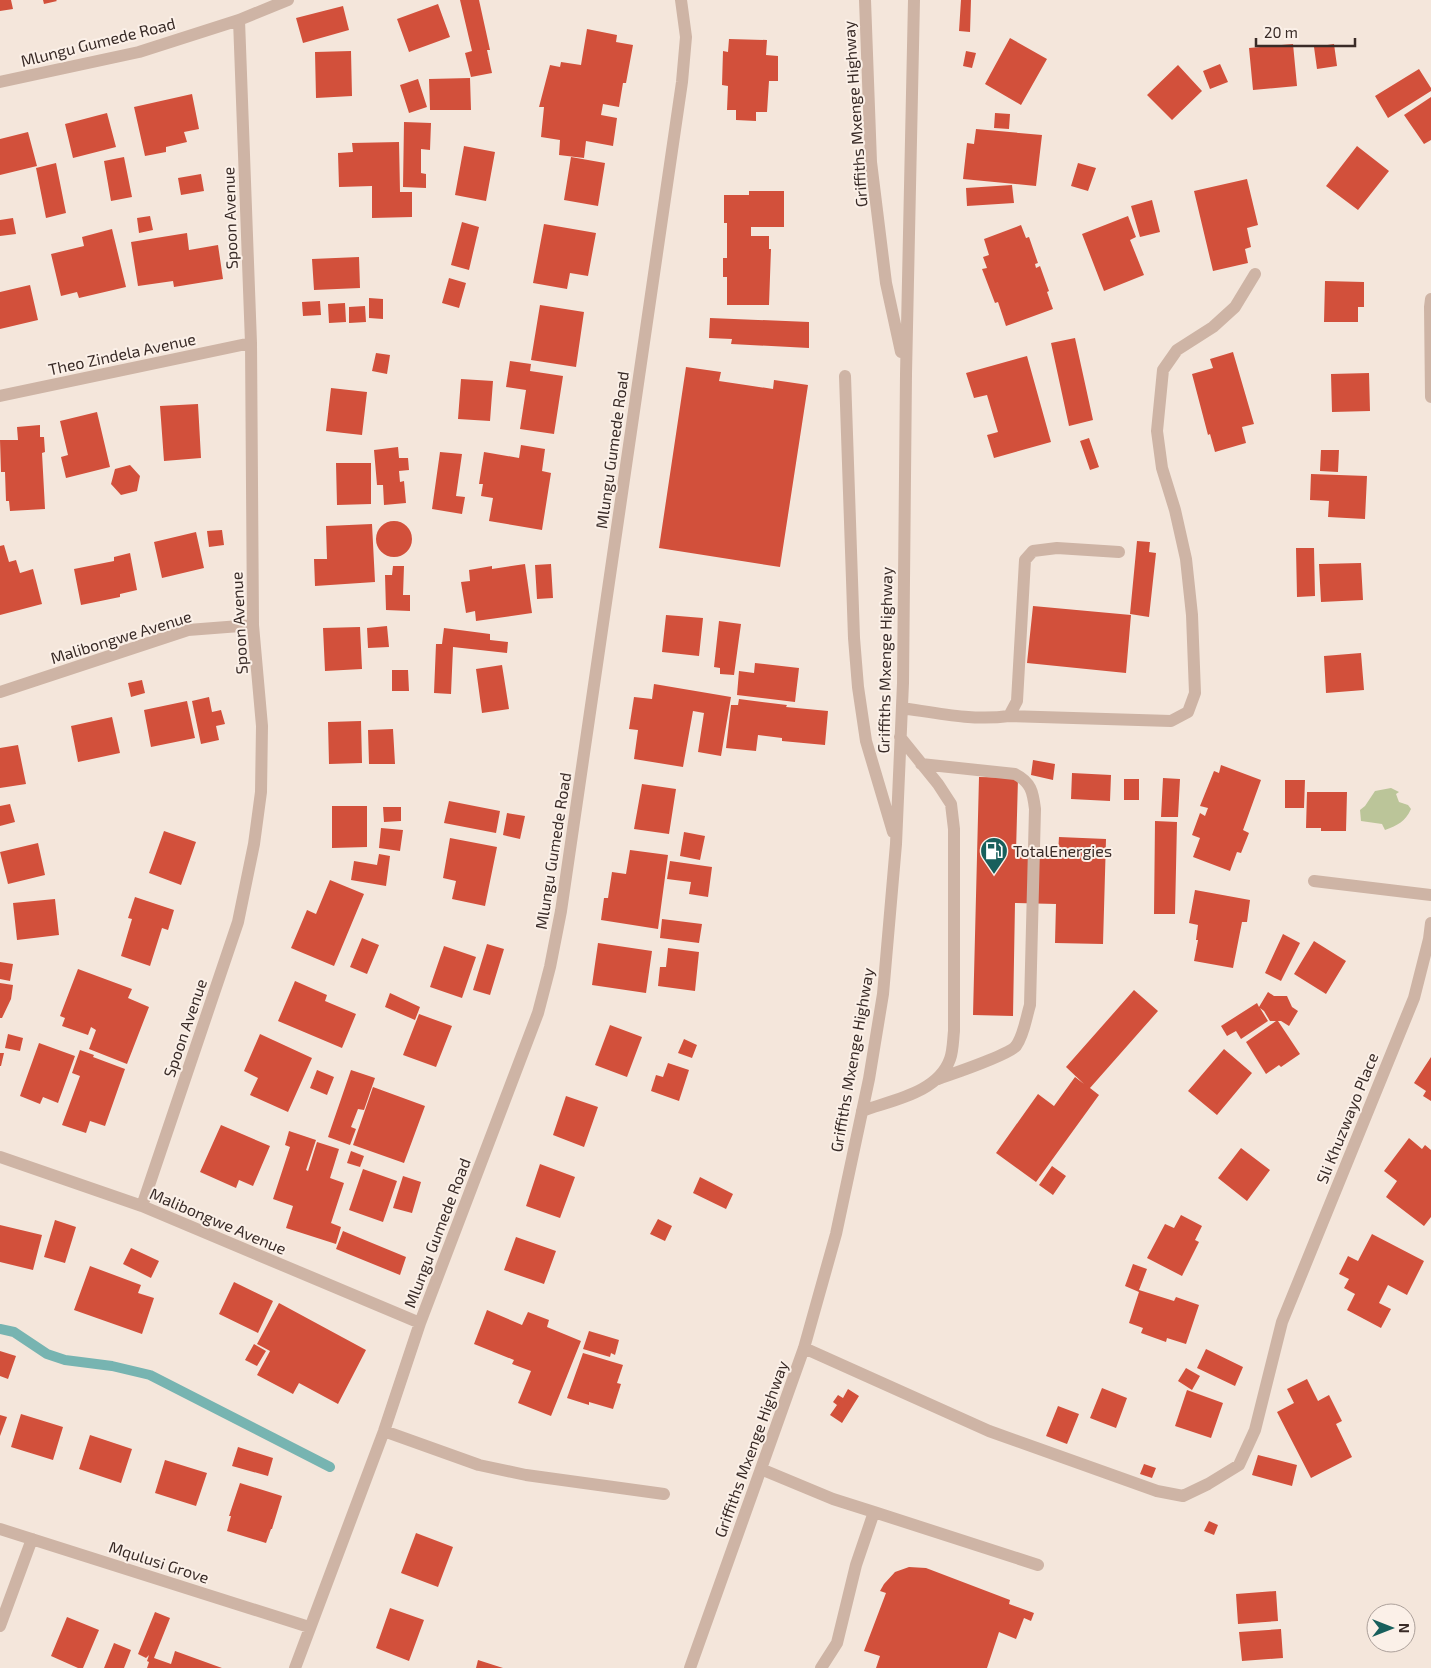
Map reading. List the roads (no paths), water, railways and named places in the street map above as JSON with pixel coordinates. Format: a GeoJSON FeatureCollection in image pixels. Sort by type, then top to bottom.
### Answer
{"type":"FeatureCollection","features":[{"type":"Feature","properties":{"kind":"street","name":"Mlungu Gumede Road"},"geometry":{"type":"LineString","coordinates":[[0,82],[139,52],[239,20],[288,0]]}},
{"type":"Feature","properties":{"kind":"street","name":"Mlungu Gumede Road"},"geometry":{"type":"LineString","coordinates":[[295,1668],[384,1431],[420,1323],[538,1013],[558,930],[682,82],[686,37],[681,0]]}},
{"type":"Feature","properties":{"kind":"street","name":"Griffiths Mxenge Highway"},"geometry":{"type":"LineString","coordinates":[[865,0],[871,162],[886,283],[906,374]]}},
{"type":"Feature","properties":{"kind":"street","name":"Griffiths Mxenge Highway"},"geometry":{"type":"LineString","coordinates":[[690,1668],[804,1348],[836,1234],[862,1111],[883,994],[896,844],[902,708],[906,374],[914,0]]}},
{"type":"Feature","properties":{"kind":"street","name":"Spoon Avenue"},"geometry":{"type":"LineString","coordinates":[[142,1206],[238,922],[254,844],[261,792],[262,726],[253,625],[252,343],[239,20]]}},
{"type":"Feature","properties":{"kind":"street"},"geometry":{"type":"LineString","coordinates":[[902,708],[974,718],[1009,716],[1171,721],[1188,712],[1195,693],[1192,615],[1186,559],[1175,510],[1162,468],[1157,431],[1162,370],[1177,350],[1213,327],[1234,308],[1255,274]]}},
{"type":"Feature","properties":{"kind":"street"},"geometry":{"type":"LineString","coordinates":[[1431,299],[1431,397]]}},
{"type":"Feature","properties":{"kind":"street","name":"Theo Zindela Avenue"},"geometry":{"type":"LineString","coordinates":[[0,396],[252,343]]}},
{"type":"Feature","properties":{"kind":"street"},"geometry":{"type":"LineString","coordinates":[[846,376],[853,628],[858,687],[866,741],[896,844]]}},
{"type":"Feature","properties":{"kind":"street"},"geometry":{"type":"LineString","coordinates":[[1009,716],[1017,701],[1025,560],[1033,551],[1056,548],[1119,552]]}},
{"type":"Feature","properties":{"kind":"street","name":"Malibongwe Avenue"},"geometry":{"type":"LineString","coordinates":[[0,692],[188,630],[253,625]]}},
{"type":"Feature","properties":{"kind":"street"},"geometry":{"type":"LineString","coordinates":[[900,737],[938,784],[951,804],[954,829],[954,1032],[950,1059],[938,1079]]}},
{"type":"Feature","properties":{"kind":"street"},"geometry":{"type":"LineString","coordinates":[[862,1111],[920,1090],[938,1079],[996,1058],[1016,1047],[1024,1028],[1030,1005],[1035,810],[1034,798],[1029,785],[1025,779],[1015,774],[921,764]]}},
{"type":"Feature","properties":{"kind":"street"},"geometry":{"type":"LineString","coordinates":[[1314,881],[1431,895]]}},
{"type":"Feature","properties":{"kind":"street","name":"Sli Khuzwayo Place"},"geometry":{"type":"LineString","coordinates":[[804,1348],[990,1431],[1157,1491],[1184,1496],[1240,1464],[1255,1430],[1282,1322],[1414,998],[1431,923]]}},
{"type":"Feature","properties":{"kind":"street","name":"Malibongwe Avenue"},"geometry":{"type":"LineString","coordinates":[[0,1157],[142,1206],[420,1323]]}},
{"type":"Feature","properties":{"kind":"street"},"geometry":{"type":"LineString","coordinates":[[384,1431],[479,1464],[526,1474],[664,1494]]}},
{"type":"Feature","properties":{"kind":"street"},"geometry":{"type":"LineString","coordinates":[[761,1469],[833,1499],[1038,1565]]}},
{"type":"Feature","properties":{"kind":"street"},"geometry":{"type":"LineString","coordinates":[[821,1668],[837,1644],[856,1565],[874,1512]]}},
{"type":"Feature","properties":{"kind":"street","name":"Mqulusi Grove"},"geometry":{"type":"LineString","coordinates":[[0,1529],[309,1627]]}},
{"type":"Feature","properties":{"kind":"street"},"geometry":{"type":"LineString","coordinates":[[0,1626],[32,1539]]}},
{"type":"Feature","properties":{"kind":"waterway"},"geometry":{"type":"LineString","coordinates":[[0,1329],[14,1332],[47,1354],[65,1360],[112,1366],[150,1375],[330,1467]]}},
{"type":"Feature","properties":{"kind":"place","name":"TotalEnergies"},"geometry":{"type":"Point","coordinates":[994,875]}}]}
